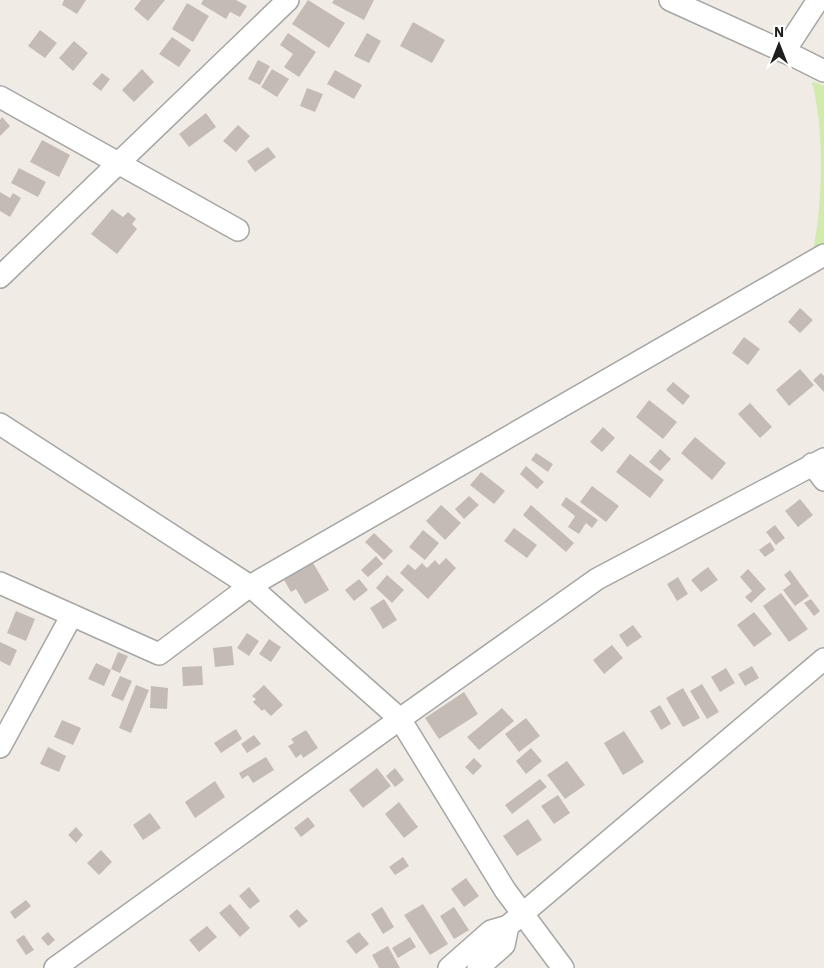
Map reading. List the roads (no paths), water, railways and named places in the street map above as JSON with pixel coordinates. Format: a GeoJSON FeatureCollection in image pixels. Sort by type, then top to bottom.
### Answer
{"type":"FeatureCollection","features":[{"type":"Feature","properties":{"kind":"street"},"geometry":{"type":"LineString","coordinates":[[0,277],[288,0]]}},
{"type":"Feature","properties":{"kind":"street"},"geometry":{"type":"LineString","coordinates":[[670,0],[824,71]]}},
{"type":"Feature","properties":{"kind":"street"},"geometry":{"type":"LineString","coordinates":[[784,52],[818,0]]}},
{"type":"Feature","properties":{"kind":"street"},"geometry":{"type":"LineString","coordinates":[[0,97],[238,230]]}},
{"type":"Feature","properties":{"kind":"street"},"geometry":{"type":"LineString","coordinates":[[0,583],[159,654],[250,586],[824,255]]}},
{"type":"Feature","properties":{"kind":"street"},"geometry":{"type":"LineString","coordinates":[[0,424],[250,586],[400,719],[505,890],[515,920],[563,968]]}},
{"type":"Feature","properties":{"kind":"street"},"geometry":{"type":"LineString","coordinates":[[55,968],[597,579],[820,468]]}},
{"type":"Feature","properties":{"kind":"street"},"geometry":{"type":"LineString","coordinates":[[0,747],[72,615]]}},
{"type":"Feature","properties":{"kind":"street"},"geometry":{"type":"LineString","coordinates":[[450,968],[491,931],[515,920],[824,658]]}},
{"type":"Feature","properties":{"kind":"street"},"geometry":{"type":"LineString","coordinates":[[478,968],[504,945],[515,920]]}}]}
